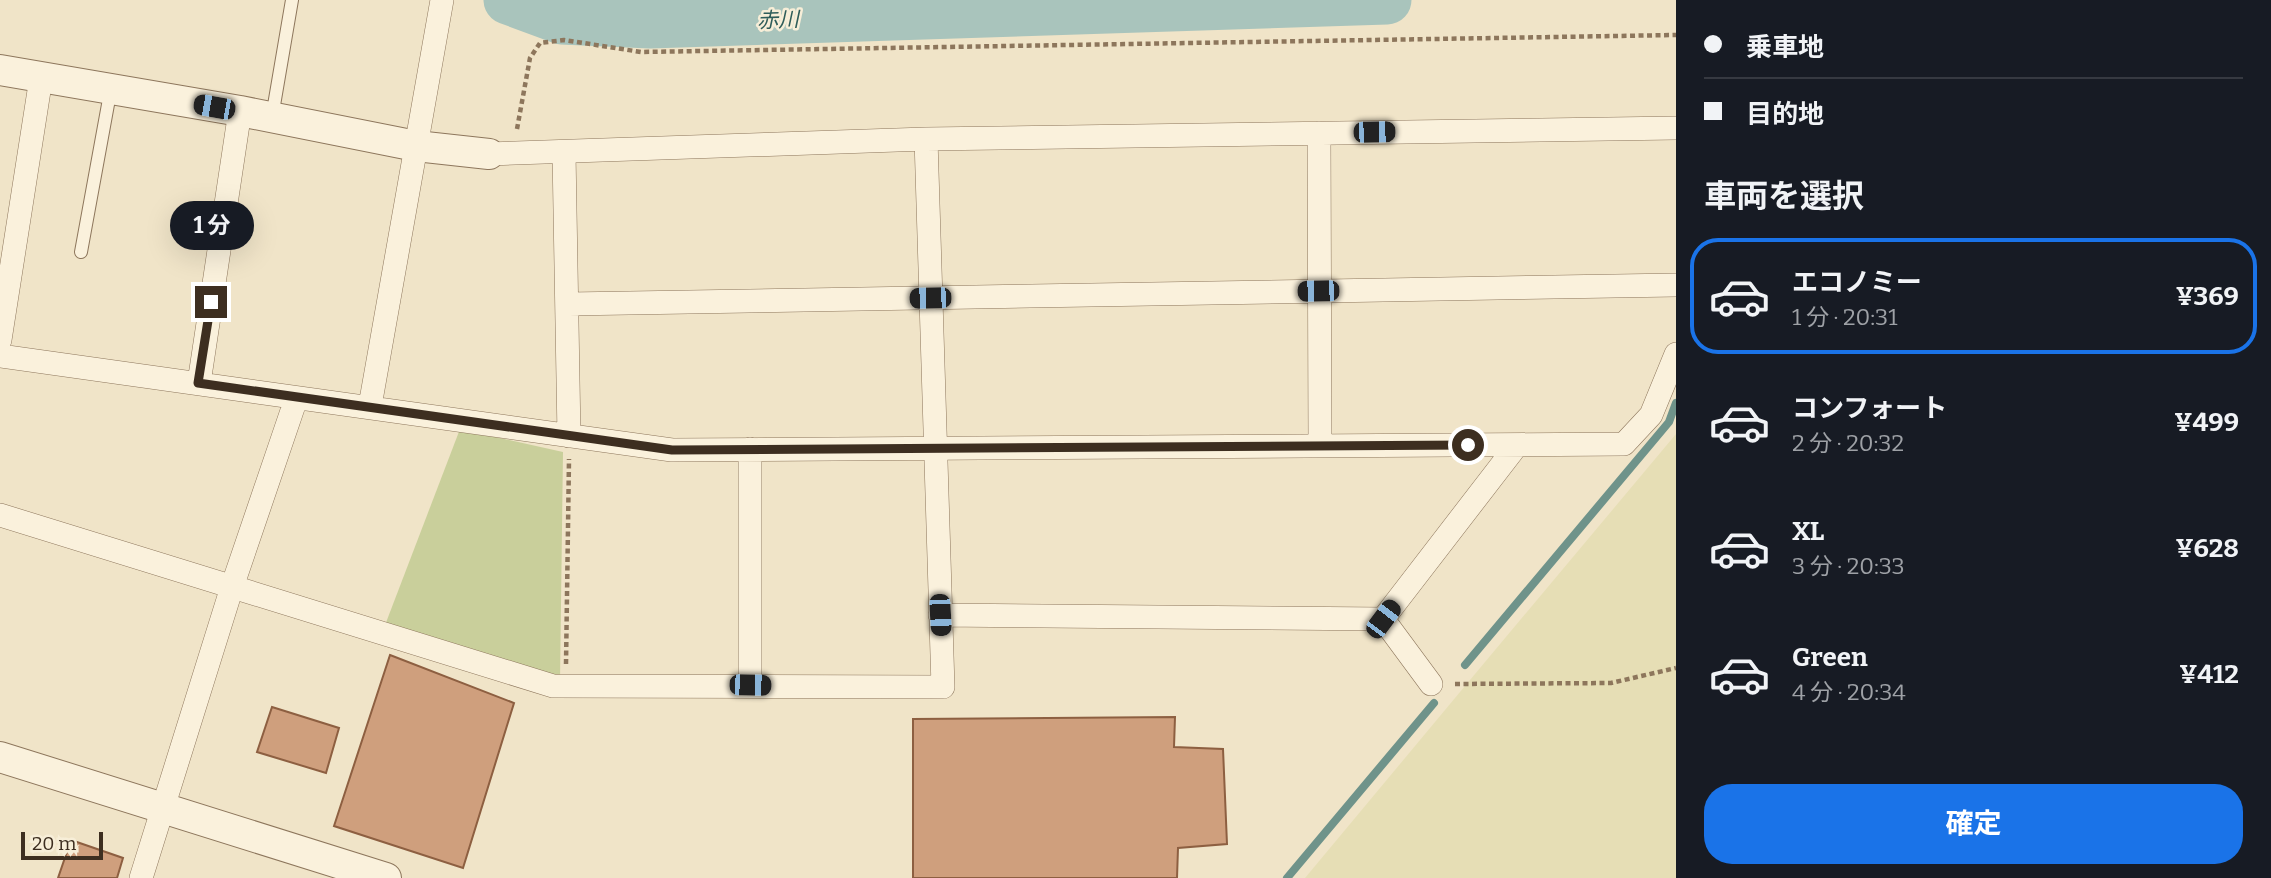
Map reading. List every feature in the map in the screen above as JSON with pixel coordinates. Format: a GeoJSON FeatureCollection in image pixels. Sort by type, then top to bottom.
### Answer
{"type":"FeatureCollection","features":[{"type":"Feature","properties":{"kind":"street"},"geometry":{"type":"LineString","coordinates":[[370,406],[442,0]]}},
{"type":"Feature","properties":{"kind":"street"},"geometry":{"type":"LineString","coordinates":[[0,70],[240,111],[416,146],[501,154],[926,139],[1676,128]]}},
{"type":"Feature","properties":{"kind":"street"},"geometry":{"type":"LineString","coordinates":[[0,340],[41,78]]}},
{"type":"Feature","properties":{"kind":"street"},"geometry":{"type":"LineString","coordinates":[[198,383],[240,111]]}},
{"type":"Feature","properties":{"kind":"street"},"geometry":{"type":"LineString","coordinates":[[1319,133],[1320,446]]}},
{"type":"Feature","properties":{"kind":"street"},"geometry":{"type":"LineString","coordinates":[[0,516],[553,686],[943,687],[933,448],[926,139]]}},
{"type":"Feature","properties":{"kind":"street"},"geometry":{"type":"LineString","coordinates":[[564,153],[569,304],[569,436]]}},
{"type":"Feature","properties":{"kind":"street"},"geometry":{"type":"LineString","coordinates":[[569,304],[1676,285]]}},
{"type":"Feature","properties":{"kind":"street"},"geometry":{"type":"LineString","coordinates":[[0,355],[296,399],[370,406],[672,450],[1624,444],[1651,415],[1676,354]]}},
{"type":"Feature","properties":{"kind":"street"},"geometry":{"type":"LineString","coordinates":[[141,878],[232,587],[296,399]]}},
{"type":"Feature","properties":{"kind":"street"},"geometry":{"type":"LineString","coordinates":[[1383,619],[1517,445]]}},
{"type":"Feature","properties":{"kind":"street"},"geometry":{"type":"LineString","coordinates":[[750,449],[750,685]]}},
{"type":"Feature","properties":{"kind":"street"},"geometry":{"type":"LineString","coordinates":[[940,615],[1383,619]]}},
{"type":"Feature","properties":{"kind":"street"},"geometry":{"type":"LineString","coordinates":[[1383,619],[1431,684]]}},
{"type":"Feature","properties":{"kind":"street"},"geometry":{"type":"LineString","coordinates":[[0,757],[386,878]]}},
{"type":"Feature","properties":{"kind":"lane"},"geometry":{"type":"LineString","coordinates":[[272,117],[292,0]]}},
{"type":"Feature","properties":{"kind":"lane"},"geometry":{"type":"LineString","coordinates":[[81,252],[111,88]]}},
{"type":"Feature","properties":{"kind":"path"},"geometry":{"type":"LineString","coordinates":[[501,154],[530,58],[540,43],[564,40],[641,52],[1676,34]]}},
{"type":"Feature","properties":{"kind":"path"},"geometry":{"type":"LineString","coordinates":[[565,686],[569,436]]}},
{"type":"Feature","properties":{"kind":"path"},"geometry":{"type":"LineString","coordinates":[[1431,684],[1612,683],[1676,668]]}},
{"type":"Feature","properties":{"kind":"shaded area"},"geometry":{"type":"Polygon","coordinates":[[[1676,434],[1676,878],[1305,878],[1475,674],[1676,434]]]}},
{"type":"Feature","properties":{"kind":"green space"},"geometry":{"type":"Polygon","coordinates":[[[460,429],[563,452],[560,681],[382,633],[460,429]]]}},
{"type":"Feature","properties":{"kind":"building"},"geometry":{"type":"Polygon","coordinates":[[[390,655],[514,703],[463,868],[334,826],[390,655]]]}},
{"type":"Feature","properties":{"kind":"building"},"geometry":{"type":"Polygon","coordinates":[[[272,707],[339,728],[326,773],[257,752],[272,707]]]}},
{"type":"Feature","properties":{"kind":"building"},"geometry":{"type":"Polygon","coordinates":[[[1175,717],[1174,747],[1223,749],[1227,844],[1178,848],[1177,878],[913,878],[913,719],[1175,717]]]}},
{"type":"Feature","properties":{"kind":"building"},"geometry":{"type":"Polygon","coordinates":[[[71,840],[123,858],[117,878],[58,878],[71,840]]]}},
{"type":"Feature","properties":{"kind":"waterway","name":"赤川"},"geometry":{"type":"LineString","coordinates":[[508,0],[562,20],[650,24],[1387,0]]}},
{"type":"Feature","properties":{"kind":"waterway"},"geometry":{"type":"LineString","coordinates":[[1465,665],[1669,422],[1676,403]]}},
{"type":"Feature","properties":{"kind":"waterway"},"geometry":{"type":"LineString","coordinates":[[1287,878],[1434,703]]}},
{"type":"Feature","properties":{"kind":"route"},"geometry":{"type":"LineString","coordinates":[[211,302],[198,383],[296,399],[370,406],[672,450],[1468,445]]}}]}
